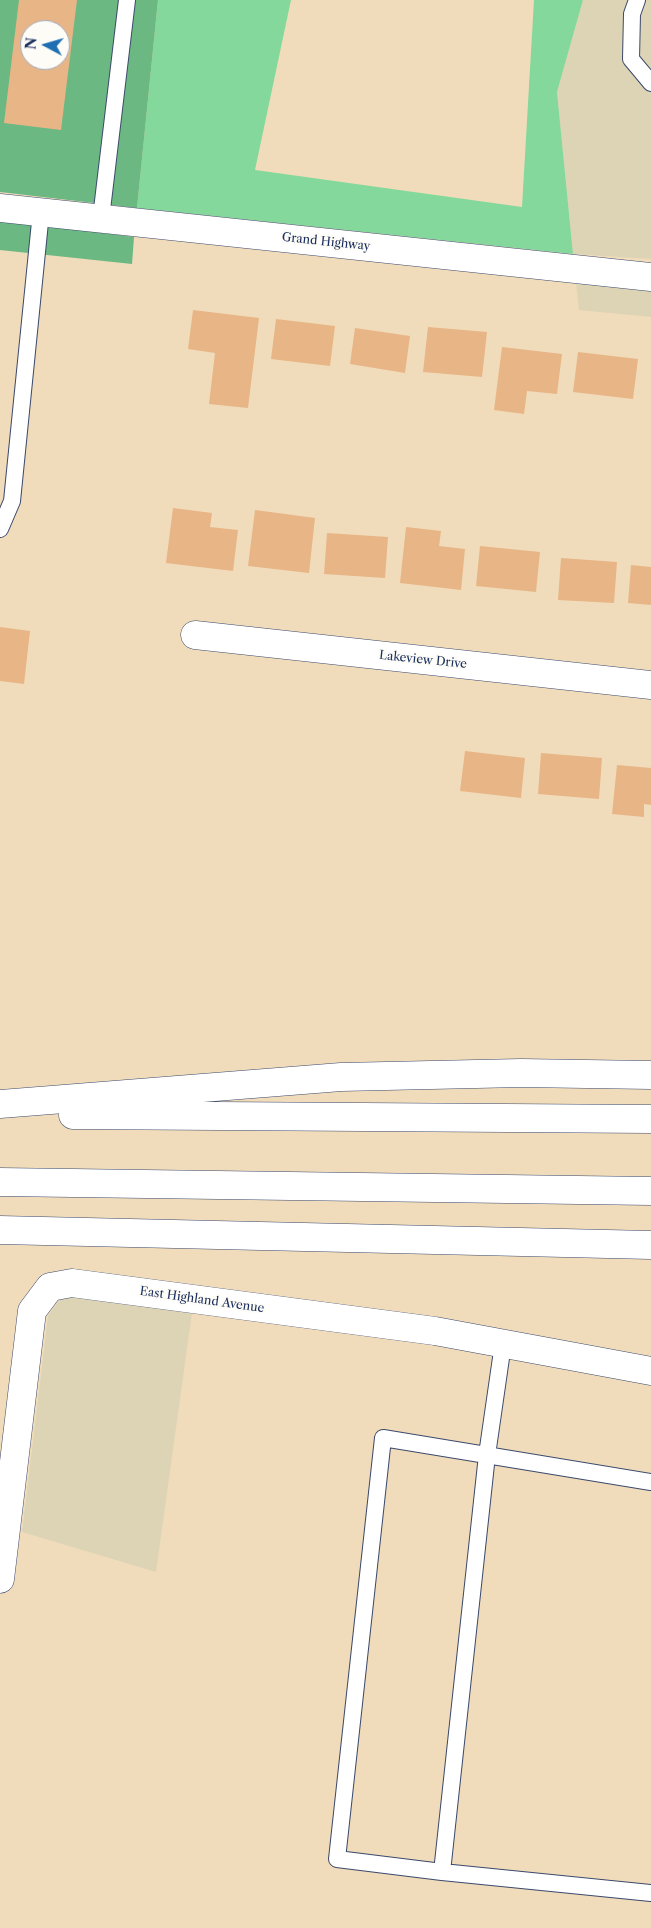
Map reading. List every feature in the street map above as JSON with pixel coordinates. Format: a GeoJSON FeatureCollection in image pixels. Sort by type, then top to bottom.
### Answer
{"type":"FeatureCollection","features":[{"type":"Feature","properties":{"kind":"main road","name":"Grand Highway"},"geometry":{"type":"LineString","coordinates":[[0,208],[651,277]]}},
{"type":"Feature","properties":{"kind":"main road","name":"Lakeview Drive"},"geometry":{"type":"LineString","coordinates":[[195,635],[651,685]]}},
{"type":"Feature","properties":{"kind":"main road"},"geometry":{"type":"LineString","coordinates":[[0,1104],[341,1077],[521,1073],[651,1075]]}},
{"type":"Feature","properties":{"kind":"main road"},"geometry":{"type":"LineString","coordinates":[[0,1114],[651,1119]]}},
{"type":"Feature","properties":{"kind":"main road"},"geometry":{"type":"LineString","coordinates":[[0,1182],[651,1191]]}},
{"type":"Feature","properties":{"kind":"main road"},"geometry":{"type":"LineString","coordinates":[[0,1230],[651,1245]]}},
{"type":"Feature","properties":{"kind":"main road","name":"East Highland Avenue"},"geometry":{"type":"LineString","coordinates":[[0,1579],[32,1311],[50,1287],[72,1283],[435,1331],[651,1371]]}},
{"type":"Feature","properties":{"kind":"lane"},"geometry":{"type":"LineString","coordinates":[[101,218],[127,0]]}},
{"type":"Feature","properties":{"kind":"lane"},"geometry":{"type":"LineString","coordinates":[[636,0],[632,14],[631,59],[651,83]]}},
{"type":"Feature","properties":{"kind":"lane"},"geometry":{"type":"LineString","coordinates":[[0,529],[12,501],[41,212]]}},
{"type":"Feature","properties":{"kind":"lane"},"geometry":{"type":"LineString","coordinates":[[442,1872],[487,1455],[503,1344]]}},
{"type":"Feature","properties":{"kind":"lane"},"geometry":{"type":"LineString","coordinates":[[651,1482],[383,1438],[337,1859],[442,1872],[651,1893]]}},
{"type":"Feature","properties":{"kind":"shaded area"},"geometry":{"type":"Polygon","coordinates":[[[583,0],[651,0],[651,259],[573,254],[557,92],[583,0]]]}},
{"type":"Feature","properties":{"kind":"shaded area"},"geometry":{"type":"Polygon","coordinates":[[[576,282],[651,288],[651,317],[579,310],[576,282]]]}},
{"type":"Feature","properties":{"kind":"shaded area"},"geometry":{"type":"Polygon","coordinates":[[[72,1297],[192,1313],[156,1572],[22,1532],[48,1316],[60,1299],[72,1297]]]}},
{"type":"Feature","properties":{"kind":"green space"},"geometry":{"type":"Polygon","coordinates":[[[0,0],[158,0],[137,208],[0,192],[0,0]]]}},
{"type":"Feature","properties":{"kind":"green space"},"geometry":{"type":"Polygon","coordinates":[[[158,0],[291,0],[255,170],[522,207],[534,0],[583,0],[557,92],[573,254],[137,208],[158,0]]]}},
{"type":"Feature","properties":{"kind":"green space"},"geometry":{"type":"Polygon","coordinates":[[[0,220],[134,237],[132,264],[0,250],[0,220]]]}},
{"type":"Feature","properties":{"kind":"building"},"geometry":{"type":"Polygon","coordinates":[[[19,0],[77,0],[70,57],[70,20],[20,20],[20,70],[68,70],[61,130],[4,123],[19,0]]]}},
{"type":"Feature","properties":{"kind":"building"},"geometry":{"type":"Polygon","coordinates":[[[193,310],[259,318],[248,408],[209,404],[215,353],[188,349],[193,310]]]}},
{"type":"Feature","properties":{"kind":"building"},"geometry":{"type":"Polygon","coordinates":[[[276,319],[335,326],[330,366],[271,359],[276,319]]]}},
{"type":"Feature","properties":{"kind":"building"},"geometry":{"type":"Polygon","coordinates":[[[428,327],[487,332],[482,377],[423,372],[428,327]]]}},
{"type":"Feature","properties":{"kind":"building"},"geometry":{"type":"Polygon","coordinates":[[[355,328],[410,336],[405,373],[350,364],[355,328]]]}},
{"type":"Feature","properties":{"kind":"building"},"geometry":{"type":"Polygon","coordinates":[[[502,347],[562,354],[557,394],[527,391],[524,414],[494,410],[502,347]]]}},
{"type":"Feature","properties":{"kind":"building"},"geometry":{"type":"Polygon","coordinates":[[[578,352],[638,359],[633,399],[573,392],[578,352]]]}},
{"type":"Feature","properties":{"kind":"building"},"geometry":{"type":"Polygon","coordinates":[[[173,508],[212,513],[210,527],[238,530],[233,571],[166,563],[173,508]]]}},
{"type":"Feature","properties":{"kind":"building"},"geometry":{"type":"Polygon","coordinates":[[[255,510],[315,518],[309,573],[248,566],[255,510]]]}},
{"type":"Feature","properties":{"kind":"building"},"geometry":{"type":"Polygon","coordinates":[[[406,527],[441,531],[439,546],[465,549],[461,590],[400,583],[406,527]]]}},
{"type":"Feature","properties":{"kind":"building"},"geometry":{"type":"Polygon","coordinates":[[[327,533],[388,537],[385,578],[324,574],[327,533]]]}},
{"type":"Feature","properties":{"kind":"building"},"geometry":{"type":"Polygon","coordinates":[[[480,546],[540,552],[536,592],[476,586],[480,546]]]}},
{"type":"Feature","properties":{"kind":"building"},"geometry":{"type":"Polygon","coordinates":[[[561,558],[617,562],[614,603],[558,600],[561,558]]]}},
{"type":"Feature","properties":{"kind":"building"},"geometry":{"type":"Polygon","coordinates":[[[631,565],[651,567],[651,605],[628,603],[631,565]]]}},
{"type":"Feature","properties":{"kind":"building"},"geometry":{"type":"Polygon","coordinates":[[[0,627],[30,631],[24,684],[0,681],[0,627]]]}},
{"type":"Feature","properties":{"kind":"building"},"geometry":{"type":"Polygon","coordinates":[[[465,751],[525,758],[521,798],[460,791],[465,751]]]}},
{"type":"Feature","properties":{"kind":"building"},"geometry":{"type":"Polygon","coordinates":[[[541,753],[602,758],[599,799],[538,794],[541,753]]]}},
{"type":"Feature","properties":{"kind":"building"},"geometry":{"type":"Polygon","coordinates":[[[617,765],[651,768],[651,805],[644,804],[644,817],[612,814],[617,765]]]}}]}
